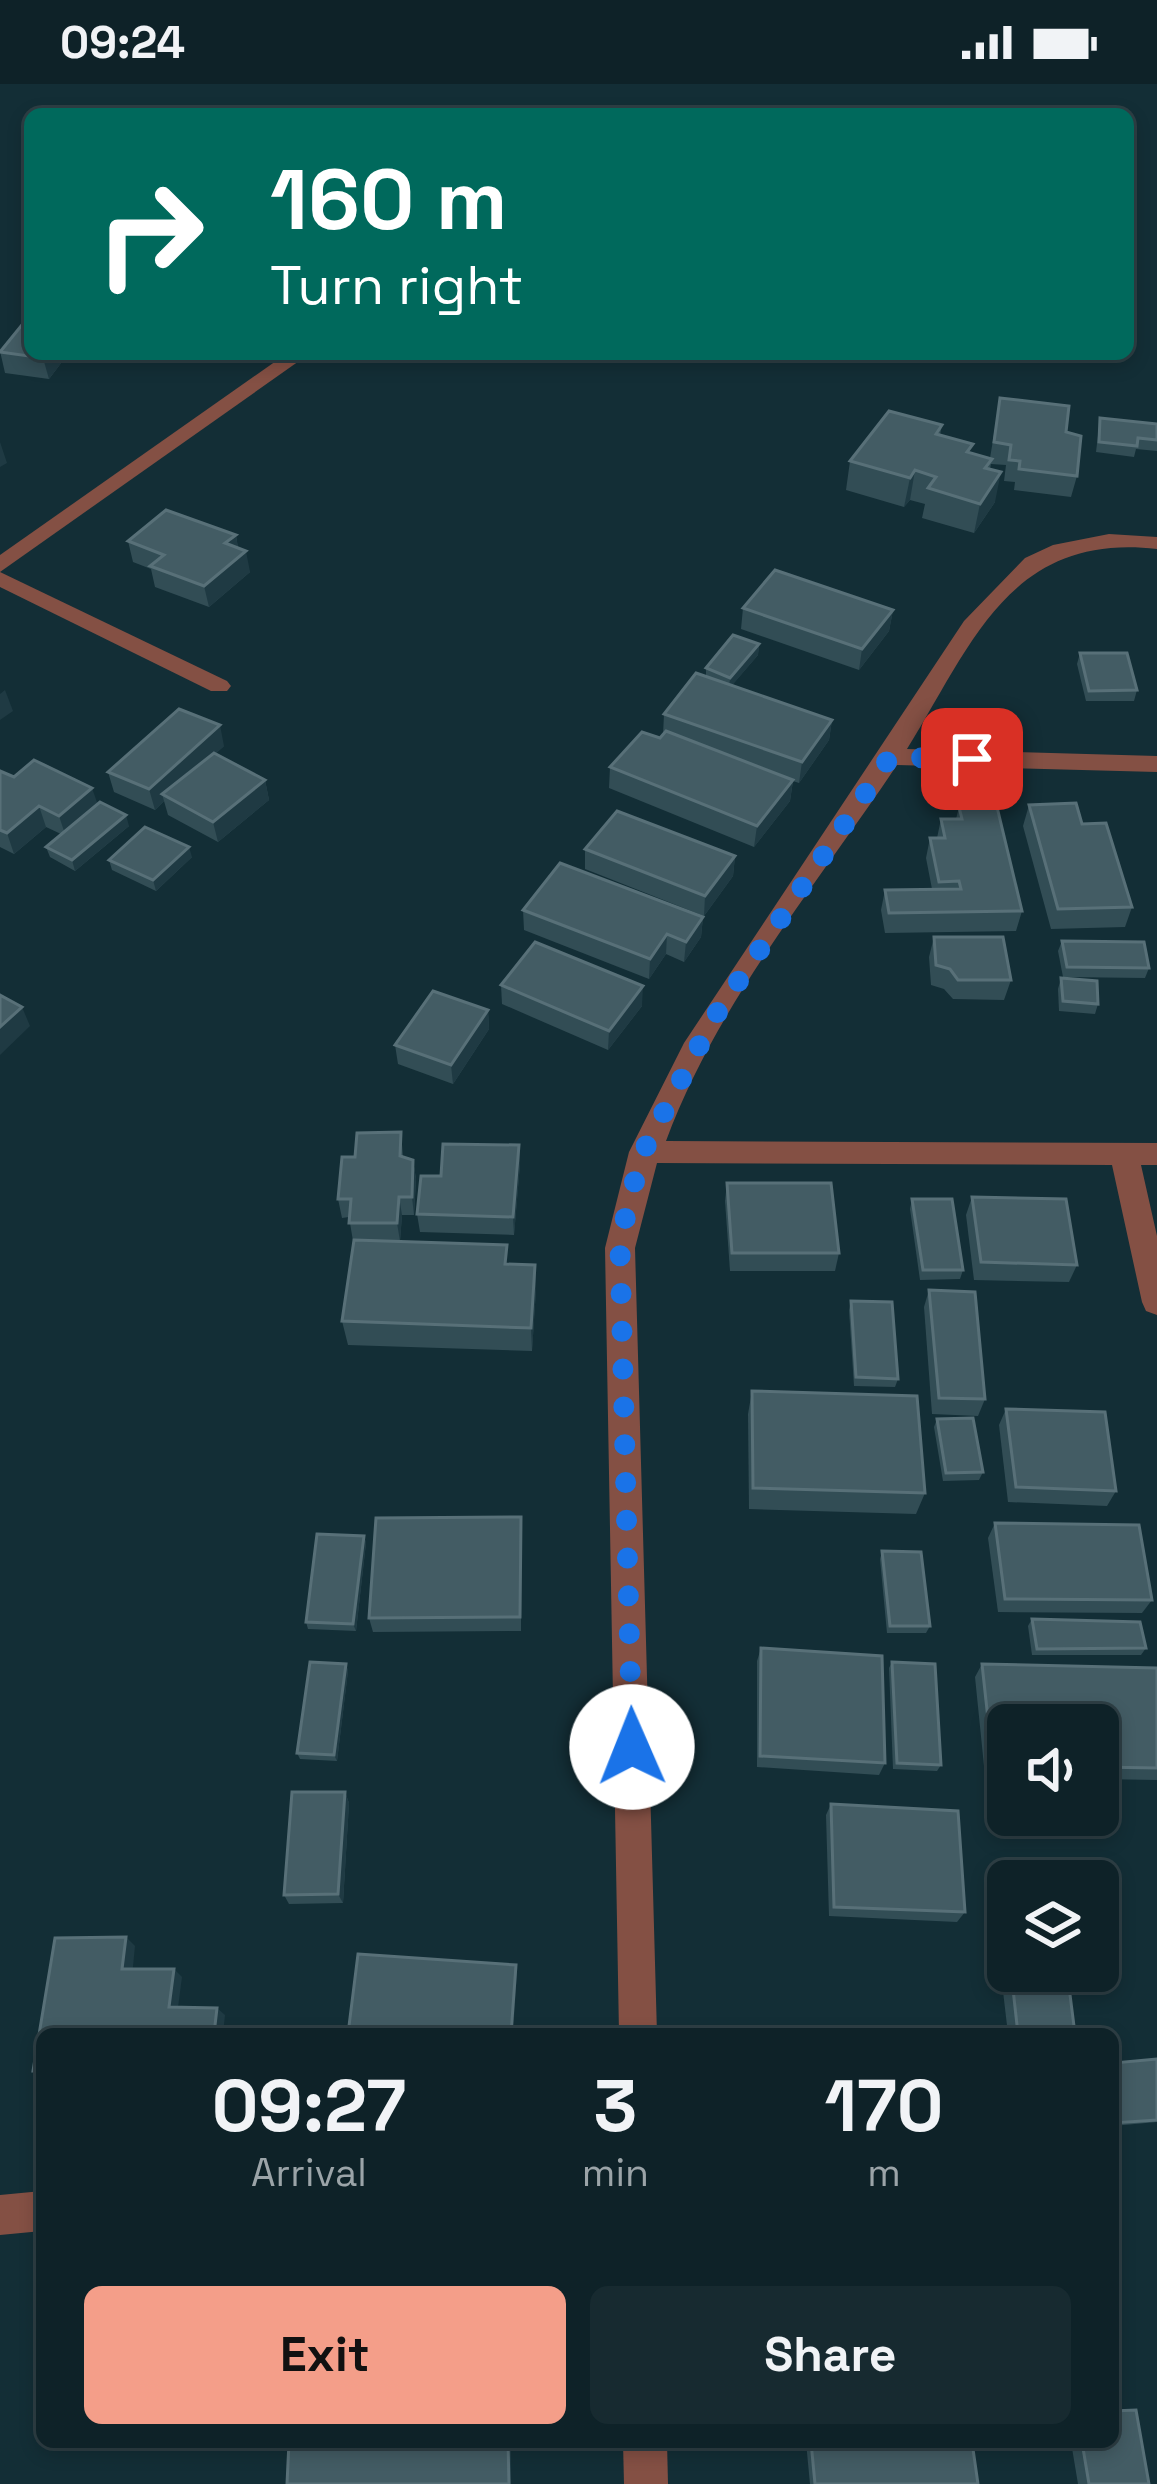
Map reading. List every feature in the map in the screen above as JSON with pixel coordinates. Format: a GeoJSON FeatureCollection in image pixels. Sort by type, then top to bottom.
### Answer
{"type":"FeatureCollection","features":[{"type":"Feature","properties":{"kind":"street"},"geometry":{"type":"LineString","coordinates":[[0,565],[290,360]]}},
{"type":"Feature","properties":{"kind":"street"},"geometry":{"type":"LineString","coordinates":[[638,2028],[620,1248],[643,1152],[715,1016],[955,654],[1007,585],[1035,561],[1088,544],[1157,543]]}},
{"type":"Feature","properties":{"kind":"street"},"geometry":{"type":"LineString","coordinates":[[0,579],[219,686]]}},
{"type":"Feature","properties":{"kind":"street"},"geometry":{"type":"LineString","coordinates":[[890,757],[1157,764]]}},
{"type":"Feature","properties":{"kind":"street"},"geometry":{"type":"LineString","coordinates":[[643,1152],[1157,1154]]}},
{"type":"Feature","properties":{"kind":"street"},"geometry":{"type":"LineString","coordinates":[[1124,1154],[1157,1301]]}},
{"type":"Feature","properties":{"kind":"street"},"geometry":{"type":"LineString","coordinates":[[0,2215],[36,2212]]}},
{"type":"Feature","properties":{"kind":"street"},"geometry":{"type":"LineString","coordinates":[[645,2448],[646,2484]]}},
{"type":"Feature","properties":{"kind":"building"},"geometry":{"type":"Polygon","coordinates":[[[24,322],[24,355],[0,352],[24,322]]]}},
{"type":"Feature","properties":{"kind":"building"},"geometry":{"type":"Polygon","coordinates":[[[1000,398],[1069,406],[1066,432],[1081,436],[1077,476],[1019,469],[1020,461],[1009,460],[1011,445],[994,442],[1000,398]]]}},
{"type":"Feature","properties":{"kind":"building"},"geometry":{"type":"Polygon","coordinates":[[[889,411],[942,425],[936,434],[973,444],[967,452],[992,459],[985,468],[1001,472],[980,504],[928,488],[936,477],[915,470],[910,478],[850,461],[889,411]]]}},
{"type":"Feature","properties":{"kind":"building"},"geometry":{"type":"Polygon","coordinates":[[[1100,418],[1157,424],[1157,440],[1138,438],[1137,446],[1099,442],[1100,418]]]}},
{"type":"Feature","properties":{"kind":"building"},"geometry":{"type":"Polygon","coordinates":[[[166,510],[236,535],[225,543],[246,551],[204,586],[150,566],[164,555],[128,541],[166,510]]]}},
{"type":"Feature","properties":{"kind":"building"},"geometry":{"type":"Polygon","coordinates":[[[775,570],[893,610],[862,649],[743,608],[775,570]]]}},
{"type":"Feature","properties":{"kind":"building"},"geometry":{"type":"Polygon","coordinates":[[[733,635],[759,644],[730,678],[706,668],[733,635]]]}},
{"type":"Feature","properties":{"kind":"building"},"geometry":{"type":"Polygon","coordinates":[[[1080,653],[1127,653],[1137,690],[1089,691],[1080,653]]]}},
{"type":"Feature","properties":{"kind":"building"},"geometry":{"type":"Polygon","coordinates":[[[696,673],[832,720],[802,762],[664,714],[696,673]]]}},
{"type":"Feature","properties":{"kind":"building"},"geometry":{"type":"Polygon","coordinates":[[[179,709],[220,725],[149,789],[108,772],[179,709]]]}},
{"type":"Feature","properties":{"kind":"building"},"geometry":{"type":"Polygon","coordinates":[[[666,731],[793,780],[757,826],[610,767],[642,732],[660,738],[666,731]]]}},
{"type":"Feature","properties":{"kind":"building"},"geometry":{"type":"Polygon","coordinates":[[[214,753],[265,780],[213,822],[162,794],[214,753]]]}},
{"type":"Feature","properties":{"kind":"building"},"geometry":{"type":"Polygon","coordinates":[[[34,760],[92,788],[59,816],[39,806],[7,833],[0,830],[0,771],[14,777],[34,760]]]}},
{"type":"Feature","properties":{"kind":"building"},"geometry":{"type":"Polygon","coordinates":[[[100,802],[126,815],[72,860],[46,847],[100,802]]]}},
{"type":"Feature","properties":{"kind":"building"},"geometry":{"type":"Polygon","coordinates":[[[1076,803],[1082,824],[1106,823],[1132,907],[1058,909],[1029,805],[1076,803]]]}},
{"type":"Feature","properties":{"kind":"building"},"geometry":{"type":"Polygon","coordinates":[[[959,807],[997,807],[1022,911],[889,913],[885,890],[961,889],[959,881],[939,882],[930,838],[945,838],[941,819],[962,819],[959,807]]]}},
{"type":"Feature","properties":{"kind":"building"},"geometry":{"type":"Polygon","coordinates":[[[617,811],[735,856],[705,896],[585,849],[617,811]]]}},
{"type":"Feature","properties":{"kind":"building"},"geometry":{"type":"Polygon","coordinates":[[[145,827],[189,847],[153,880],[109,860],[145,827]]]}},
{"type":"Feature","properties":{"kind":"building"},"geometry":{"type":"Polygon","coordinates":[[[560,863],[703,917],[686,942],[667,934],[650,959],[523,910],[560,863]]]}},
{"type":"Feature","properties":{"kind":"building"},"geometry":{"type":"Polygon","coordinates":[[[934,937],[1003,937],[1011,980],[958,980],[950,969],[936,965],[934,937]]]}},
{"type":"Feature","properties":{"kind":"building"},"geometry":{"type":"Polygon","coordinates":[[[1062,941],[1144,942],[1149,968],[1067,967],[1062,941]]]}},
{"type":"Feature","properties":{"kind":"building"},"geometry":{"type":"Polygon","coordinates":[[[535,942],[643,986],[609,1031],[501,985],[535,942]]]}},
{"type":"Feature","properties":{"kind":"building"},"geometry":{"type":"Polygon","coordinates":[[[1061,978],[1097,981],[1098,1004],[1063,1001],[1061,978]]]}},
{"type":"Feature","properties":{"kind":"building"},"geometry":{"type":"Polygon","coordinates":[[[433,991],[488,1010],[451,1065],[395,1045],[433,991]]]}},
{"type":"Feature","properties":{"kind":"building"},"geometry":{"type":"Polygon","coordinates":[[[0,995],[22,1007],[0,1027],[0,995]]]}},
{"type":"Feature","properties":{"kind":"building"},"geometry":{"type":"Polygon","coordinates":[[[401,1132],[400,1156],[413,1160],[412,1197],[399,1197],[397,1223],[349,1223],[351,1199],[338,1199],[342,1157],[355,1157],[357,1133],[401,1132]]]}},
{"type":"Feature","properties":{"kind":"building"},"geometry":{"type":"Polygon","coordinates":[[[443,1144],[519,1145],[513,1217],[417,1214],[421,1176],[441,1176],[443,1144]]]}},
{"type":"Feature","properties":{"kind":"building"},"geometry":{"type":"Polygon","coordinates":[[[727,1183],[831,1183],[839,1253],[732,1253],[727,1183]]]}},
{"type":"Feature","properties":{"kind":"building"},"geometry":{"type":"Polygon","coordinates":[[[972,1197],[1066,1199],[1077,1265],[981,1262],[972,1197]]]}},
{"type":"Feature","properties":{"kind":"building"},"geometry":{"type":"Polygon","coordinates":[[[912,1199],[952,1199],[963,1270],[923,1270],[912,1199]]]}},
{"type":"Feature","properties":{"kind":"building"},"geometry":{"type":"Polygon","coordinates":[[[354,1240],[507,1245],[505,1264],[535,1265],[531,1328],[342,1321],[354,1240]]]}},
{"type":"Feature","properties":{"kind":"building"},"geometry":{"type":"Polygon","coordinates":[[[929,1290],[975,1292],[985,1399],[939,1398],[929,1290]]]}},
{"type":"Feature","properties":{"kind":"building"},"geometry":{"type":"Polygon","coordinates":[[[851,1301],[892,1302],[898,1379],[856,1377],[851,1301]]]}},
{"type":"Feature","properties":{"kind":"building"},"geometry":{"type":"Polygon","coordinates":[[[752,1391],[917,1396],[925,1493],[753,1488],[752,1391]]]}},
{"type":"Feature","properties":{"kind":"building"},"geometry":{"type":"Polygon","coordinates":[[[1006,1409],[1105,1412],[1116,1491],[1016,1487],[1006,1409]]]}},
{"type":"Feature","properties":{"kind":"building"},"geometry":{"type":"Polygon","coordinates":[[[973,1418],[983,1472],[946,1473],[937,1419],[973,1418]]]}},
{"type":"Feature","properties":{"kind":"building"},"geometry":{"type":"Polygon","coordinates":[[[521,1517],[520,1617],[369,1618],[376,1518],[521,1517]]]}},
{"type":"Feature","properties":{"kind":"building"},"geometry":{"type":"Polygon","coordinates":[[[995,1523],[1139,1525],[1152,1600],[1005,1599],[995,1523]]]}},
{"type":"Feature","properties":{"kind":"building"},"geometry":{"type":"Polygon","coordinates":[[[317,1534],[364,1536],[353,1624],[306,1622],[317,1534]]]}},
{"type":"Feature","properties":{"kind":"building"},"geometry":{"type":"Polygon","coordinates":[[[882,1551],[921,1552],[930,1626],[890,1626],[882,1551]]]}},
{"type":"Feature","properties":{"kind":"building"},"geometry":{"type":"Polygon","coordinates":[[[1032,1619],[1140,1622],[1146,1648],[1037,1649],[1032,1619]]]}},
{"type":"Feature","properties":{"kind":"building"},"geometry":{"type":"Polygon","coordinates":[[[761,1648],[882,1656],[885,1763],[760,1756],[761,1648]]]}},
{"type":"Feature","properties":{"kind":"building"},"geometry":{"type":"Polygon","coordinates":[[[310,1662],[346,1664],[334,1755],[297,1753],[310,1662]]]}},
{"type":"Feature","properties":{"kind":"building"},"geometry":{"type":"Polygon","coordinates":[[[892,1662],[935,1664],[941,1765],[897,1763],[892,1662]]]}},
{"type":"Feature","properties":{"kind":"building"},"geometry":{"type":"Polygon","coordinates":[[[982,1664],[1157,1668],[1157,1768],[1119,1767],[1119,1704],[987,1704],[987,1710],[982,1664]]]}},
{"type":"Feature","properties":{"kind":"building"},"geometry":{"type":"Polygon","coordinates":[[[292,1792],[345,1792],[338,1894],[284,1895],[292,1792]]]}},
{"type":"Feature","properties":{"kind":"building"},"geometry":{"type":"Polygon","coordinates":[[[831,1804],[958,1811],[965,1912],[834,1907],[831,1804]]]}},
{"type":"Feature","properties":{"kind":"building"},"geometry":{"type":"Polygon","coordinates":[[[126,1937],[122,1969],[174,1969],[169,2007],[217,2008],[215,2028],[40,2028],[55,1938],[126,1937]]]}},
{"type":"Feature","properties":{"kind":"building"},"geometry":{"type":"Polygon","coordinates":[[[358,1954],[516,1965],[511,2028],[349,2028],[358,1954]]]}},
{"type":"Feature","properties":{"kind":"building"},"geometry":{"type":"Polygon","coordinates":[[[1013,1992],[1070,1992],[1074,2028],[1017,2028],[1013,1992]]]}},
{"type":"Feature","properties":{"kind":"building"},"geometry":{"type":"Polygon","coordinates":[[[1157,2059],[1157,2120],[1119,2123],[1119,2062],[1157,2059]]]}},
{"type":"Feature","properties":{"kind":"building"},"geometry":{"type":"Polygon","coordinates":[[[1136,2410],[1149,2484],[1089,2484],[1083,2448],[1119,2448],[1119,2411],[1136,2410]]]}},
{"type":"Feature","properties":{"kind":"building"},"geometry":{"type":"Polygon","coordinates":[[[289,2448],[508,2448],[509,2484],[287,2484],[289,2448]]]}},
{"type":"Feature","properties":{"kind":"building"},"geometry":{"type":"Polygon","coordinates":[[[812,2448],[973,2448],[978,2484],[815,2484],[812,2448]]]}},
{"type":"Feature","properties":{"kind":"route"},"geometry":{"type":"LineString","coordinates":[[632,1747],[620,1248],[643,1152],[715,1016],[890,757],[972,759]]}}]}
